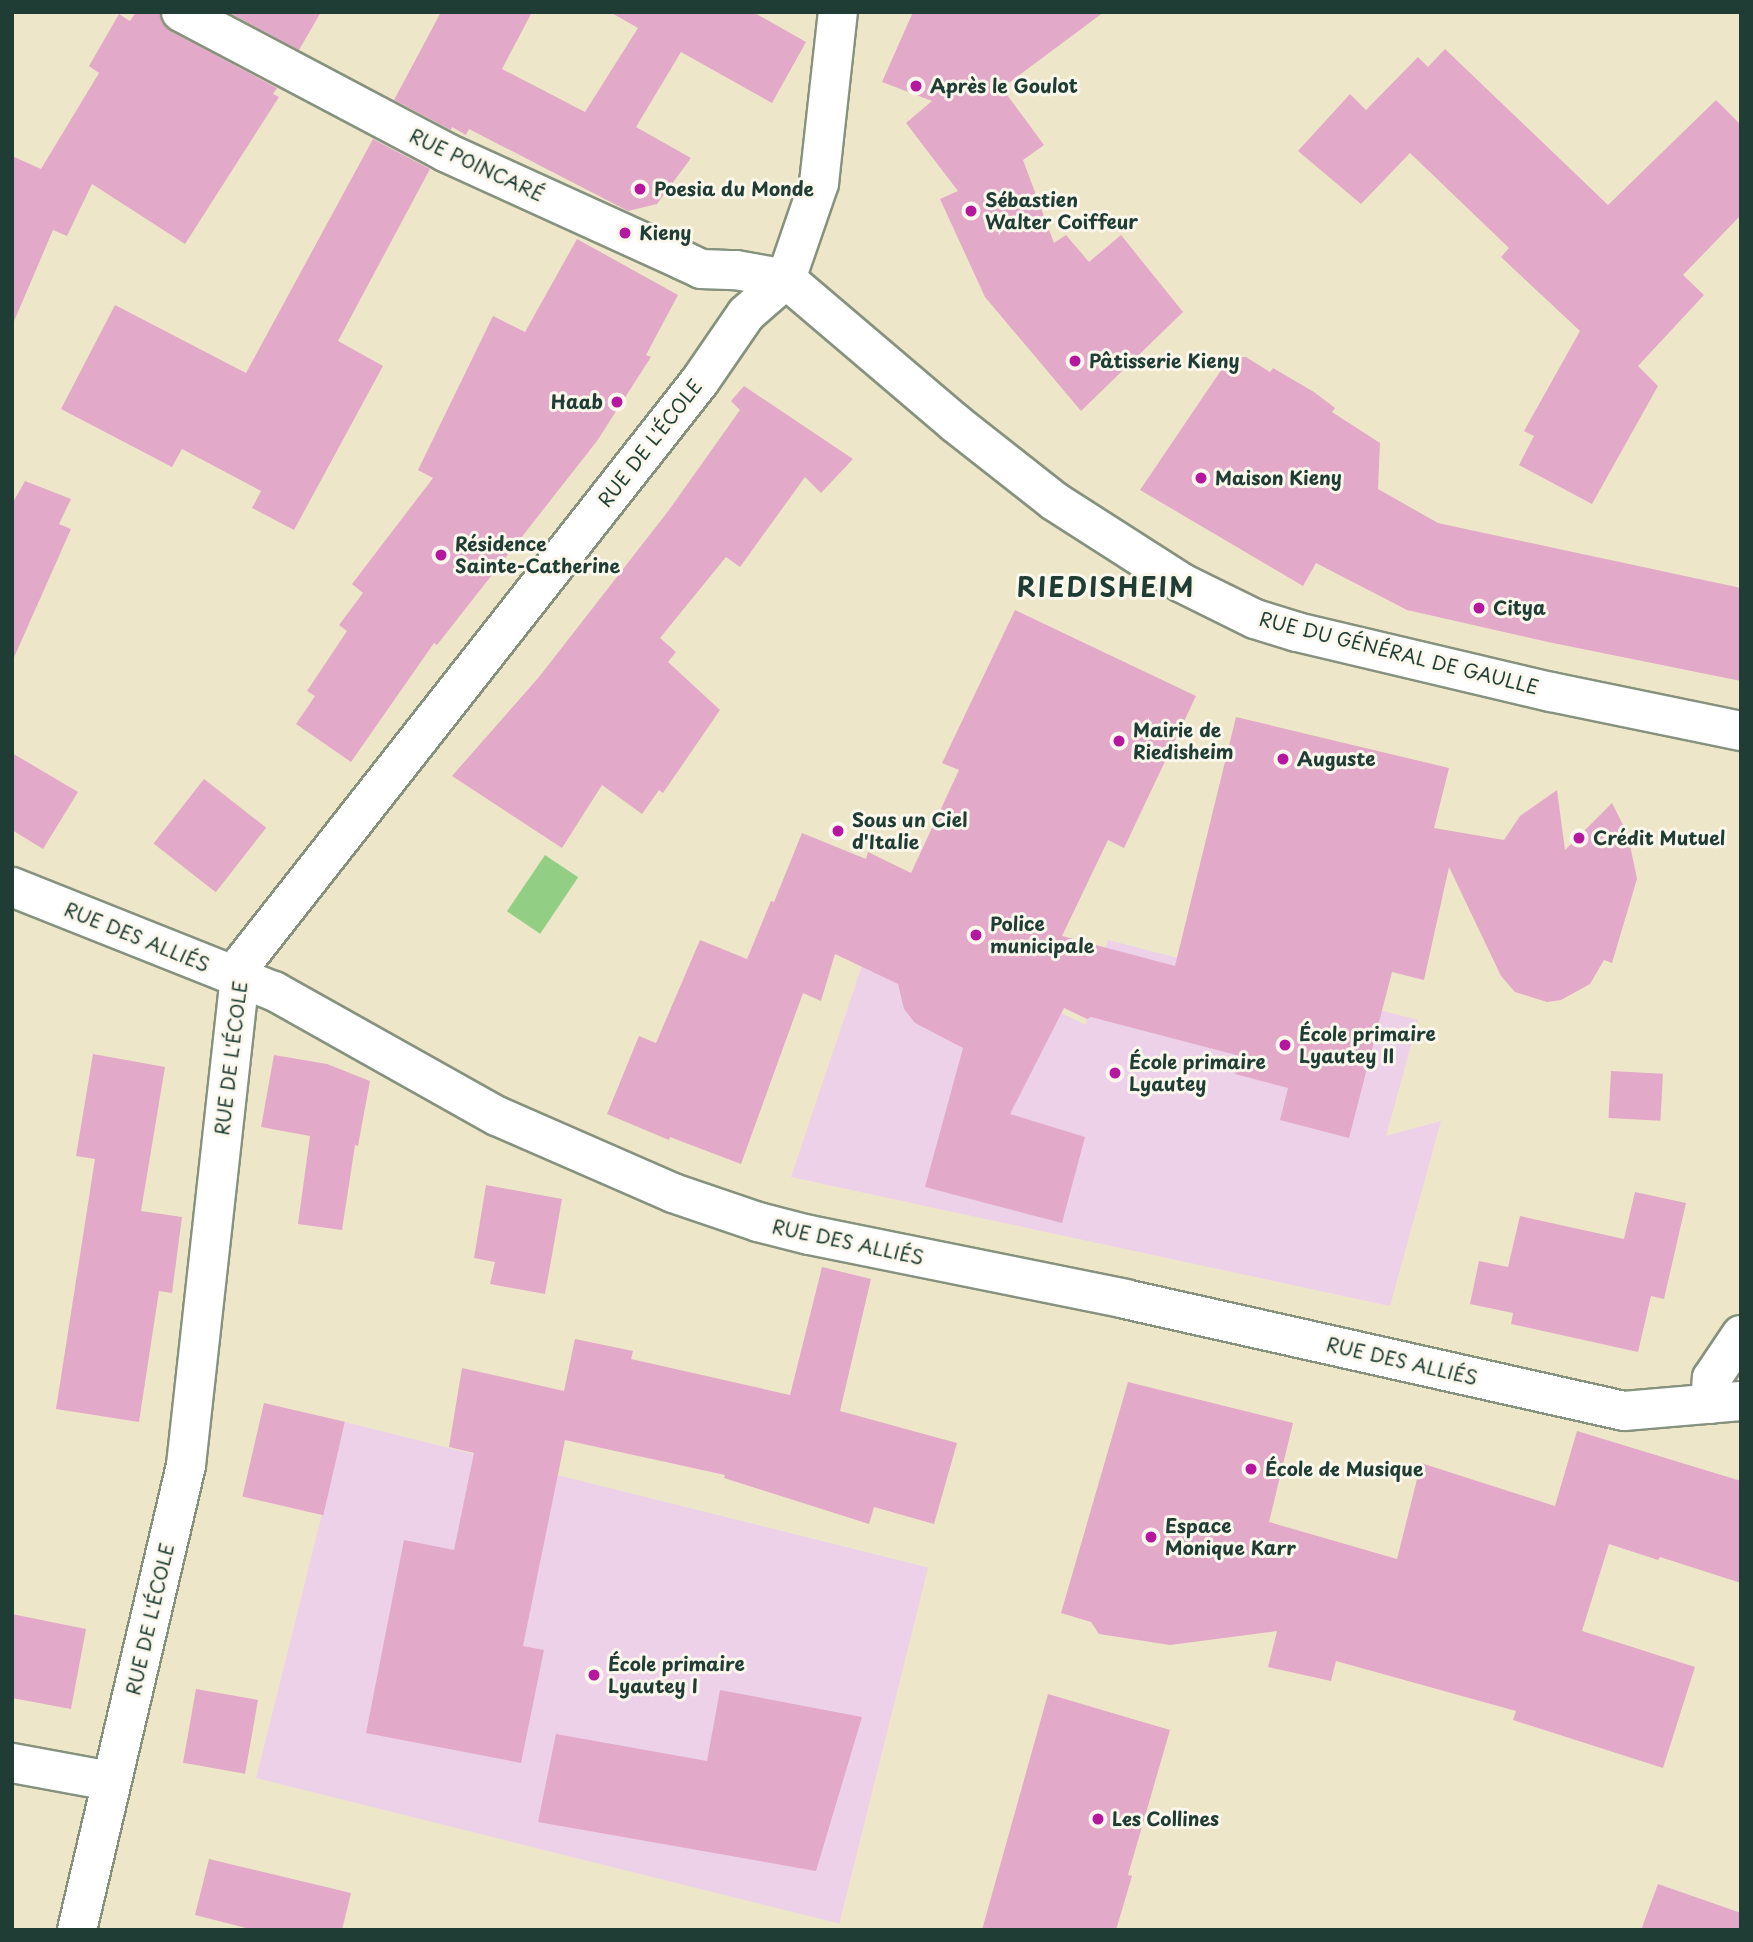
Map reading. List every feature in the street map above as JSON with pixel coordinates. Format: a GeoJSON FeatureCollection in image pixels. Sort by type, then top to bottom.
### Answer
{"type":"FeatureCollection","features":[{"type":"Feature","properties":{"kind":"street","name":"RUE POINCARÉ"},"geometry":{"type":"LineString","coordinates":[[181,12],[444,152],[701,269],[736,270],[786,279]]}},
{"type":"Feature","properties":{"kind":"street"},"geometry":{"type":"LineString","coordinates":[[786,279],[820,183],[838,12]]}},
{"type":"Feature","properties":{"kind":"street","name":"RUE DU GÉNÉRAL DE GAULLE"},"geometry":{"type":"LineString","coordinates":[[786,279],[956,423],[1054,500],[1182,583],[1255,619],[1541,689],[1741,731]]}},
{"type":"Feature","properties":{"kind":"street","name":"RUE DE L'ÉCOLE"},"geometry":{"type":"LineString","coordinates":[[77,1930],[186,1465],[240,978],[245,960],[700,381],[746,314],[786,279]]}},
{"type":"Feature","properties":{"kind":"street","name":"RUE DES ALLIÉS"},"geometry":{"type":"LineString","coordinates":[[12,887],[274,991],[497,1116],[673,1193],[758,1222],[809,1236],[1150,1305],[1624,1411],[1725,1403]]}},
{"type":"Feature","properties":{"kind":"street"},"geometry":{"type":"LineString","coordinates":[[1725,1403],[1712,1378],[1741,1335]]}},
{"type":"Feature","properties":{"kind":"street"},"geometry":{"type":"LineString","coordinates":[[12,1763],[110,1781]]}},
{"type":"Feature","properties":{"kind":"shaded area","name":"École primaire Lyautey"},"geometry":{"type":"Polygon","coordinates":[[[876,924],[1086,1025],[1108,940],[1418,1020],[1386,1136],[1441,1121],[1390,1306],[791,1177],[876,924]]]}},
{"type":"Feature","properties":{"kind":"shaded area","name":"École primaire Lyautey I"},"geometry":{"type":"Polygon","coordinates":[[[345,1422],[928,1567],[839,1923],[256,1778],[345,1422]]]}},
{"type":"Feature","properties":{"kind":"green space"},"geometry":{"type":"Polygon","coordinates":[[[545,855],[578,877],[540,934],[507,911],[545,855]]]}},
{"type":"Feature","properties":{"kind":"building"},"geometry":{"type":"Polygon","coordinates":[[[136,12],[159,12],[162,23],[171,31],[277,88],[273,94],[279,97],[185,244],[92,184],[67,236],[53,230],[12,326],[12,156],[41,169],[99,73],[89,66],[119,14],[130,21],[136,12]]]}},
{"type":"Feature","properties":{"kind":"building"},"geometry":{"type":"Polygon","coordinates":[[[228,12],[321,12],[299,50],[228,12]]]}},
{"type":"Feature","properties":{"kind":"building"},"geometry":{"type":"Polygon","coordinates":[[[441,12],[532,12],[502,69],[585,112],[638,28],[610,12],[753,12],[806,42],[772,103],[681,52],[636,127],[691,158],[657,204],[628,211],[469,129],[466,135],[452,127],[451,130],[394,100],[441,12]]]}},
{"type":"Feature","properties":{"kind":"building"},"geometry":{"type":"Polygon","coordinates":[[[913,12],[1104,12],[1002,88],[1044,145],[1023,160],[1054,243],[1066,235],[1089,262],[1121,235],[1183,312],[1081,411],[985,297],[940,199],[958,191],[906,123],[932,101],[882,82],[913,12]]]}},
{"type":"Feature","properties":{"kind":"building"},"geometry":{"type":"Polygon","coordinates":[[[1445,49],[1608,205],[1716,100],[1741,125],[1741,215],[1683,275],[1704,295],[1638,366],[1658,386],[1592,504],[1519,465],[1534,436],[1524,431],[1580,331],[1501,257],[1509,248],[1410,153],[1361,204],[1298,151],[1350,94],[1366,110],[1418,57],[1428,67],[1445,49]]]}},
{"type":"Feature","properties":{"kind":"building"},"geometry":{"type":"Polygon","coordinates":[[[373,139],[430,169],[338,341],[383,366],[294,530],[252,508],[261,491],[182,449],[172,467],[61,409],[115,305],[246,373],[373,139]]]}},
{"type":"Feature","properties":{"kind":"building"},"geometry":{"type":"Polygon","coordinates":[[[577,239],[678,295],[646,355],[651,357],[597,441],[437,645],[434,643],[351,762],[296,724],[315,696],[307,691],[347,631],[339,625],[363,593],[352,584],[433,478],[418,470],[493,316],[525,332],[577,239]]]}},
{"type":"Feature","properties":{"kind":"building"},"geometry":{"type":"Polygon","coordinates":[[[1230,357],[1246,357],[1270,372],[1273,368],[1314,392],[1335,408],[1332,412],[1380,443],[1378,489],[1438,523],[1741,588],[1741,681],[1407,610],[1316,563],[1303,586],[1140,490],[1230,357]]]}},
{"type":"Feature","properties":{"kind":"building"},"geometry":{"type":"Polygon","coordinates":[[[744,386],[853,459],[821,493],[805,477],[740,567],[726,557],[660,638],[676,652],[668,662],[720,710],[663,793],[659,790],[642,814],[602,785],[562,848],[452,776],[539,677],[669,510],[740,410],[731,401],[744,386]]]}},
{"type":"Feature","properties":{"kind":"building"},"geometry":{"type":"Polygon","coordinates":[[[25,481],[71,499],[59,524],[71,529],[12,662],[12,504],[25,481]]]}},
{"type":"Feature","properties":{"kind":"building"},"geometry":{"type":"Polygon","coordinates":[[[1015,610],[1196,696],[1124,848],[1108,840],[1062,936],[1175,966],[1236,717],[1449,768],[1434,828],[1504,840],[1520,816],[1557,790],[1565,850],[1612,803],[1628,835],[1637,879],[1612,963],[1604,960],[1590,984],[1561,1000],[1547,1002],[1515,992],[1501,976],[1449,867],[1424,980],[1392,972],[1349,1138],[1280,1120],[1288,1088],[1235,1074],[1240,1056],[1091,1017],[1087,1019],[1064,1008],[1010,1114],[1085,1137],[1062,1223],[925,1187],[963,1048],[915,1023],[904,1009],[898,984],[835,954],[821,1001],[803,993],[741,1164],[670,1137],[669,1140],[607,1114],[639,1036],[656,1043],[700,940],[747,959],[802,833],[866,859],[868,852],[911,873],[959,770],[942,763],[1015,610]]]}},
{"type":"Feature","properties":{"kind":"building"},"geometry":{"type":"Polygon","coordinates":[[[12,753],[78,792],[43,849],[12,830],[12,753]]]}},
{"type":"Feature","properties":{"kind":"building"},"geometry":{"type":"Polygon","coordinates":[[[204,779],[266,828],[216,892],[154,844],[204,779]]]}},
{"type":"Feature","properties":{"kind":"building"},"geometry":{"type":"Polygon","coordinates":[[[93,1054],[165,1067],[141,1211],[182,1217],[172,1293],[159,1291],[139,1422],[56,1409],[95,1159],[76,1156],[93,1054]]]}},
{"type":"Feature","properties":{"kind":"building"},"geometry":{"type":"Polygon","coordinates":[[[274,1055],[327,1064],[370,1081],[358,1146],[355,1145],[342,1230],[298,1224],[310,1136],[261,1127],[274,1055]]]}},
{"type":"Feature","properties":{"kind":"building"},"geometry":{"type":"Polygon","coordinates":[[[1611,1071],[1663,1074],[1660,1121],[1609,1118],[1611,1071]]]}},
{"type":"Feature","properties":{"kind":"building"},"geometry":{"type":"Polygon","coordinates":[[[486,1185],[562,1199],[545,1294],[490,1284],[495,1262],[474,1258],[486,1185]]]}},
{"type":"Feature","properties":{"kind":"building"},"geometry":{"type":"Polygon","coordinates":[[[1635,1192],[1686,1203],[1664,1299],[1651,1296],[1638,1352],[1511,1324],[1513,1313],[1470,1304],[1479,1261],[1508,1267],[1520,1216],[1624,1239],[1635,1192]]]}},
{"type":"Feature","properties":{"kind":"building"},"geometry":{"type":"Polygon","coordinates":[[[822,1267],[871,1279],[840,1411],[957,1443],[934,1524],[874,1507],[869,1524],[724,1478],[725,1475],[565,1440],[523,1646],[544,1650],[521,1763],[366,1733],[404,1540],[454,1550],[474,1453],[449,1447],[462,1368],[564,1391],[575,1339],[633,1351],[631,1359],[790,1395],[822,1267]]]}},
{"type":"Feature","properties":{"kind":"building"},"geometry":{"type":"Polygon","coordinates":[[[1128,1382],[1293,1423],[1269,1522],[1397,1559],[1421,1463],[1555,1506],[1577,1431],[1741,1481],[1741,1583],[1609,1544],[1582,1631],[1695,1667],[1663,1768],[1513,1720],[1516,1711],[1336,1661],[1331,1681],[1268,1667],[1277,1631],[1170,1645],[1099,1634],[1091,1622],[1061,1613],[1128,1382]]]}},
{"type":"Feature","properties":{"kind":"building"},"geometry":{"type":"Polygon","coordinates":[[[264,1403],[345,1422],[323,1515],[242,1497],[264,1403]]]}},
{"type":"Feature","properties":{"kind":"building"},"geometry":{"type":"Polygon","coordinates":[[[12,1614],[86,1629],[71,1709],[12,1698],[12,1614]]]}},
{"type":"Feature","properties":{"kind":"building"},"geometry":{"type":"Polygon","coordinates":[[[196,1689],[258,1700],[245,1774],[183,1763],[196,1689]]]}},
{"type":"Feature","properties":{"kind":"building"},"geometry":{"type":"Polygon","coordinates":[[[720,1690],[862,1717],[816,1871],[538,1822],[556,1734],[707,1761],[720,1690]]]}},
{"type":"Feature","properties":{"kind":"building","name":"Les Collines"},"geometry":{"type":"Polygon","coordinates":[[[1048,1694],[1170,1730],[1128,1875],[1132,1876],[1116,1930],[982,1930],[1048,1694]]]}},
{"type":"Feature","properties":{"kind":"building"},"geometry":{"type":"Polygon","coordinates":[[[209,1859],[351,1893],[342,1930],[254,1930],[195,1915],[209,1859]]]}},
{"type":"Feature","properties":{"kind":"building"},"geometry":{"type":"Polygon","coordinates":[[[1658,1884],[1741,1913],[1741,1930],[1641,1930],[1658,1884]]]}},
{"type":"Feature","properties":{"kind":"place","name":"Après le Goulot"},"geometry":{"type":"Point","coordinates":[916,86]}},
{"type":"Feature","properties":{"kind":"place","name":"Poesia du Monde"},"geometry":{"type":"Point","coordinates":[640,189]}},
{"type":"Feature","properties":{"kind":"place","name":"Sébastien Walter Coiffeur"},"geometry":{"type":"Point","coordinates":[971,211]}},
{"type":"Feature","properties":{"kind":"place","name":"Kieny"},"geometry":{"type":"Point","coordinates":[625,233]}},
{"type":"Feature","properties":{"kind":"place","name":"Pâtisserie Kieny"},"geometry":{"type":"Point","coordinates":[1075,361]}},
{"type":"Feature","properties":{"kind":"place","name":"Haab"},"geometry":{"type":"Point","coordinates":[617,402]}},
{"type":"Feature","properties":{"kind":"place","name":"Maison Kieny"},"geometry":{"type":"Point","coordinates":[1201,478]}},
{"type":"Feature","properties":{"kind":"place","name":"Résidence Sainte-Catherine"},"geometry":{"type":"Point","coordinates":[441,555]}},
{"type":"Feature","properties":{"kind":"place","name":"Citya"},"geometry":{"type":"Point","coordinates":[1479,608]}},
{"type":"Feature","properties":{"kind":"place","name":"Mairie de Riedisheim"},"geometry":{"type":"Point","coordinates":[1119,741]}},
{"type":"Feature","properties":{"kind":"place","name":"Auguste"},"geometry":{"type":"Point","coordinates":[1283,759]}},
{"type":"Feature","properties":{"kind":"place","name":"Sous un Ciel d'Italie"},"geometry":{"type":"Point","coordinates":[838,831]}},
{"type":"Feature","properties":{"kind":"place","name":"Crédit Mutuel"},"geometry":{"type":"Point","coordinates":[1579,838]}},
{"type":"Feature","properties":{"kind":"place","name":"Police municipale"},"geometry":{"type":"Point","coordinates":[976,935]}},
{"type":"Feature","properties":{"kind":"place","name":"École primaire Lyautey II"},"geometry":{"type":"Point","coordinates":[1285,1045]}},
{"type":"Feature","properties":{"kind":"place","name":"École primaire Lyautey"},"geometry":{"type":"Point","coordinates":[1115,1073]}},
{"type":"Feature","properties":{"kind":"place","name":"École de Musique"},"geometry":{"type":"Point","coordinates":[1251,1469]}},
{"type":"Feature","properties":{"kind":"place","name":"Espace Monique Karr"},"geometry":{"type":"Point","coordinates":[1151,1537]}},
{"type":"Feature","properties":{"kind":"place","name":"École primaire Lyautey I"},"geometry":{"type":"Point","coordinates":[594,1675]}},
{"type":"Feature","properties":{"kind":"place","name":"Les Collines"},"geometry":{"type":"Point","coordinates":[1098,1819]}},
{"type":"Feature","properties":{"kind":"district","name":"RIEDISHEIM"},"geometry":{"type":"Point","coordinates":[1106,587]}}]}
